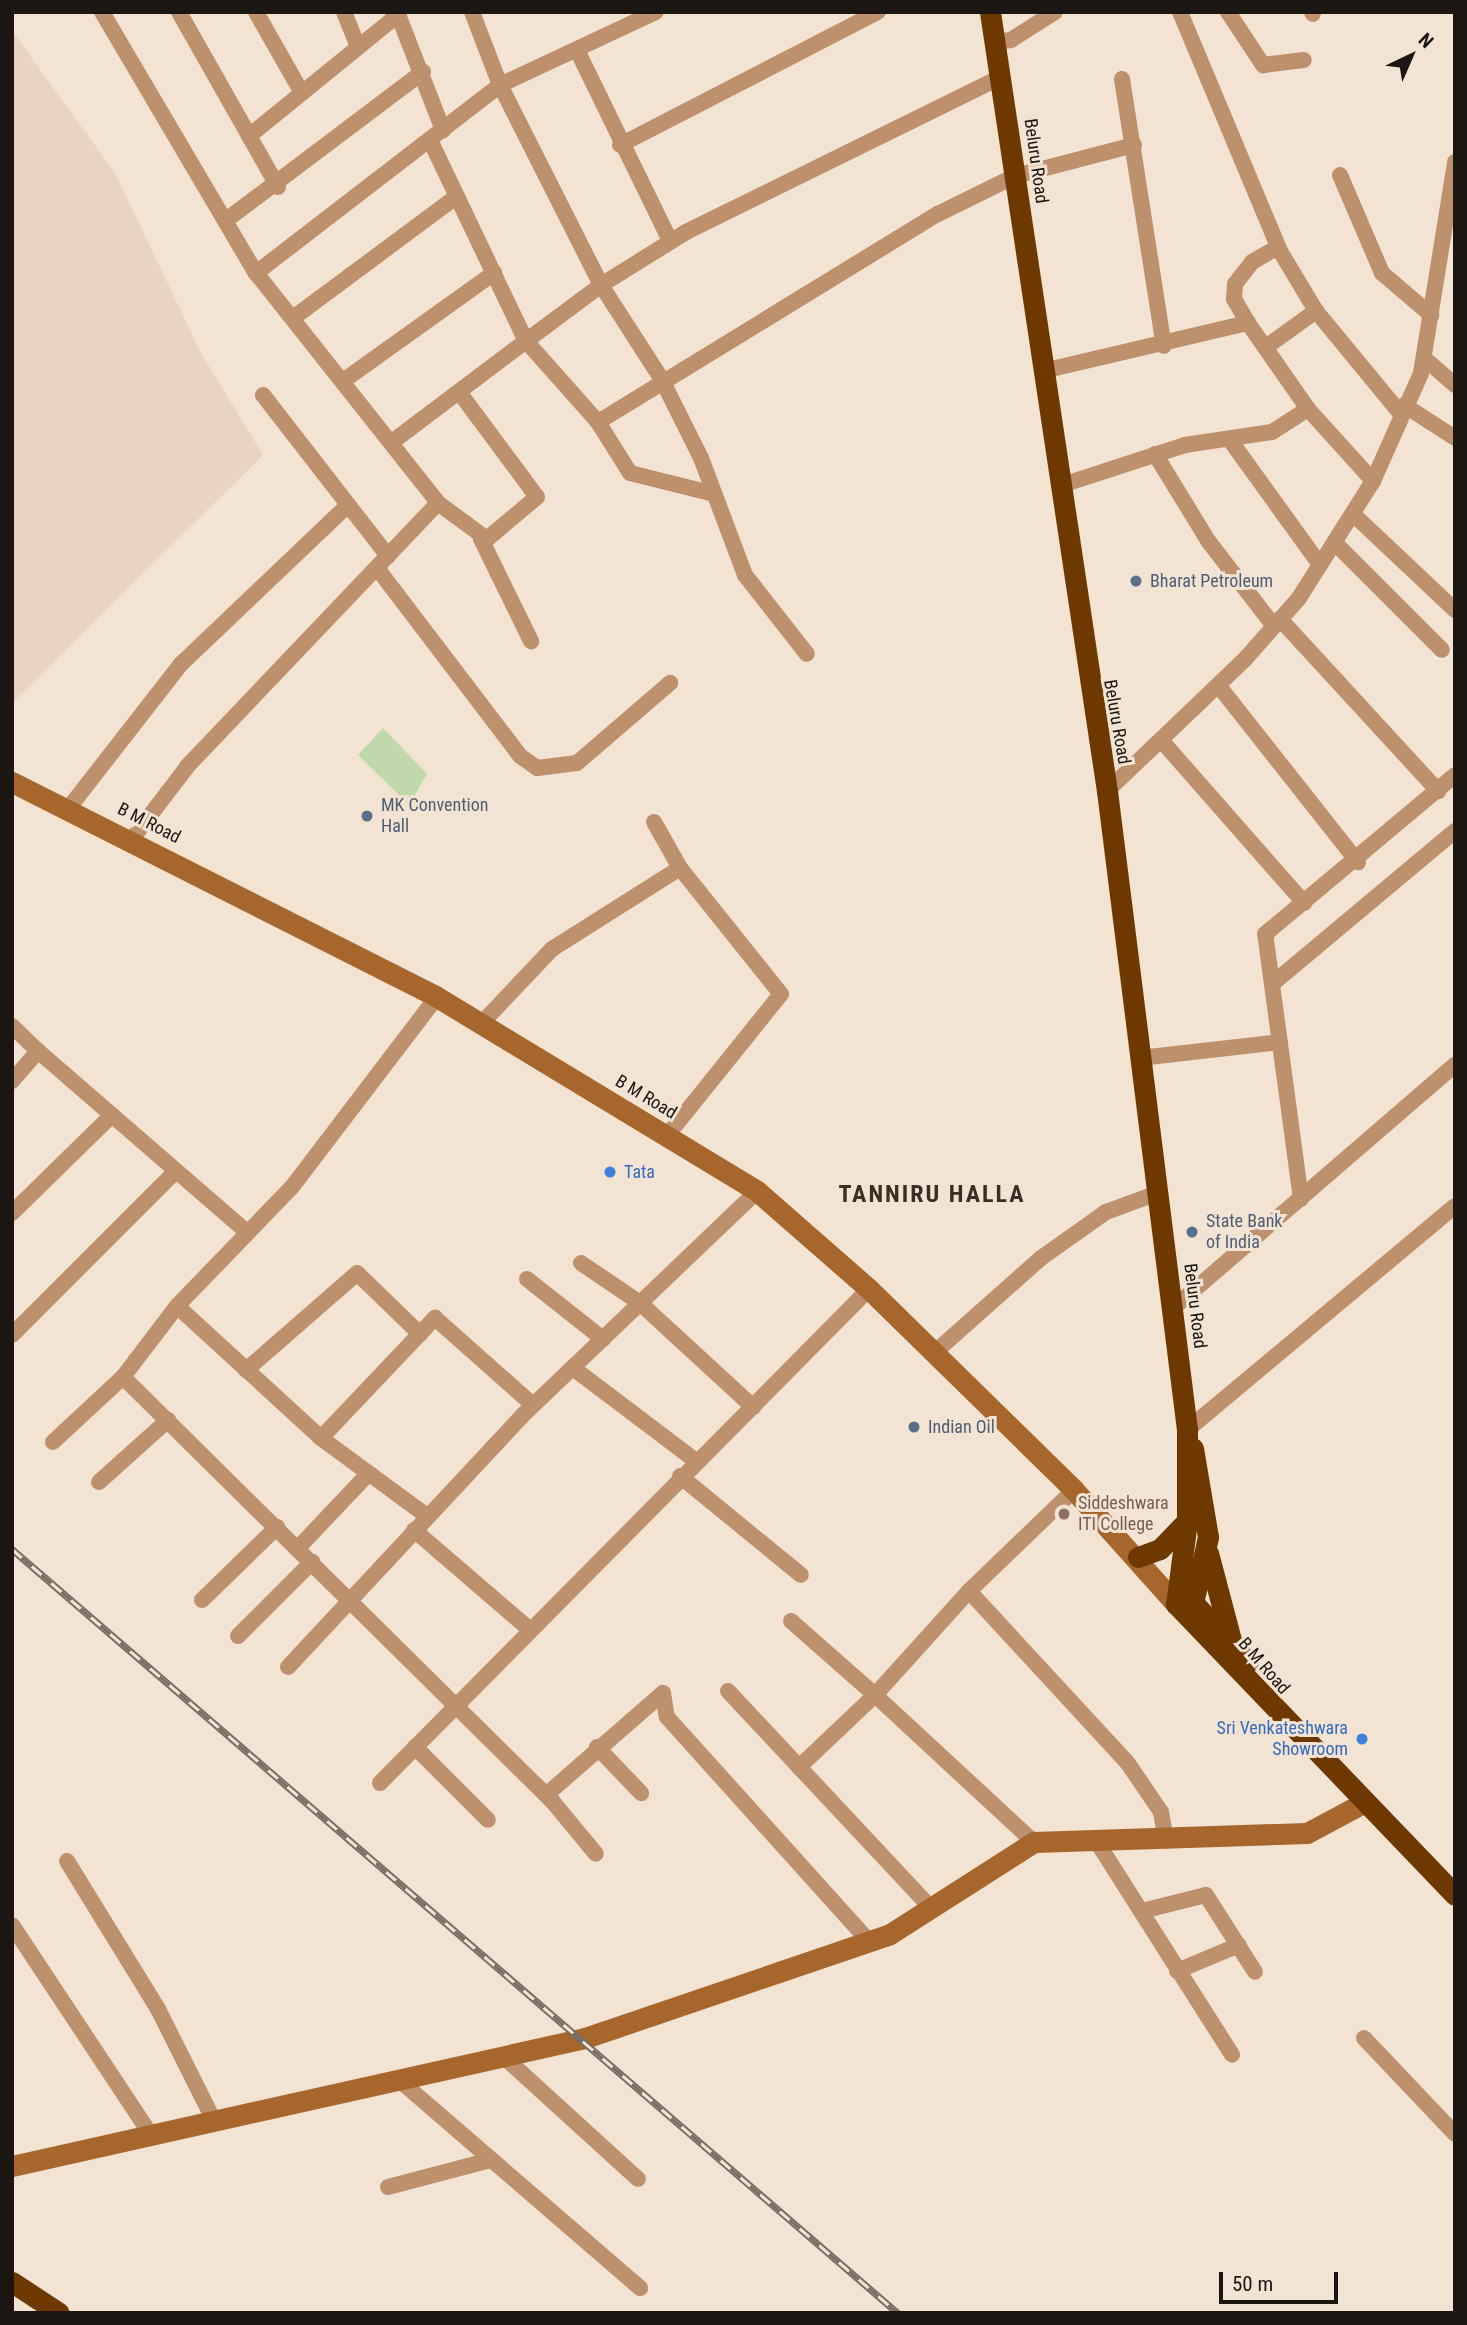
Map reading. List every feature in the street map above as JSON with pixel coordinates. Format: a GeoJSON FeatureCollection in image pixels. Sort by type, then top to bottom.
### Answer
{"type":"FeatureCollection","features":[{"type":"Feature","properties":{"kind":"highway","name":"Beluru Road"},"geometry":{"type":"LineString","coordinates":[[989,12],[1001,77],[1059,486],[1107,792],[1188,1435],[1187,1521],[1180,1598]]}},
{"type":"Feature","properties":{"kind":"highway","name":"Beluru Road"},"geometry":{"type":"LineString","coordinates":[[1180,1598],[1207,1551],[1198,1455],[1188,1435]]}},
{"type":"Feature","properties":{"kind":"highway"},"geometry":{"type":"LineString","coordinates":[[1138,1557],[1160,1549],[1187,1521]]}},
{"type":"Feature","properties":{"kind":"highway"},"geometry":{"type":"LineString","coordinates":[[1207,1551],[1232,1642]]}},
{"type":"Feature","properties":{"kind":"highway","name":"B M Road"},"geometry":{"type":"LineString","coordinates":[[1180,1598],[1232,1642],[1455,1879]]}},
{"type":"Feature","properties":{"kind":"highway","name":"B M Road"},"geometry":{"type":"LineString","coordinates":[[1180,1598],[1361,1804],[1455,1895]]}},
{"type":"Feature","properties":{"kind":"highway"},"geometry":{"type":"LineString","coordinates":[[12,2282],[60,2313]]}},
{"type":"Feature","properties":{"kind":"main road","name":"B M Road"},"geometry":{"type":"LineString","coordinates":[[13,783],[132,839],[438,997],[757,1191],[869,1289],[1180,1598]]}},
{"type":"Feature","properties":{"kind":"main road"},"geometry":{"type":"LineString","coordinates":[[12,2166],[585,2038],[869,1941],[931,1908],[1034,1842],[1166,1841],[1307,1833],[1361,1804]]}},
{"type":"Feature","properties":{"kind":"street"},"geometry":{"type":"LineString","coordinates":[[102,12],[256,272],[438,503],[481,539],[531,641]]}},
{"type":"Feature","properties":{"kind":"street"},"geometry":{"type":"LineString","coordinates":[[179,12],[278,187]]}},
{"type":"Feature","properties":{"kind":"street"},"geometry":{"type":"LineString","coordinates":[[256,12],[302,93]]}},
{"type":"Feature","properties":{"kind":"street"},"geometry":{"type":"LineString","coordinates":[[344,12],[358,47]]}},
{"type":"Feature","properties":{"kind":"street"},"geometry":{"type":"LineString","coordinates":[[472,12],[500,85],[601,285],[661,378],[714,494],[745,575],[807,654]]}},
{"type":"Feature","properties":{"kind":"street"},"geometry":{"type":"LineString","coordinates":[[256,272],[500,85],[656,12]]}},
{"type":"Feature","properties":{"kind":"street"},"geometry":{"type":"LineString","coordinates":[[620,145],[878,12]]}},
{"type":"Feature","properties":{"kind":"street"},"geometry":{"type":"LineString","coordinates":[[995,42],[1011,40],[1055,12]]}},
{"type":"Feature","properties":{"kind":"street"},"geometry":{"type":"LineString","coordinates":[[1180,12],[1278,247],[1316,312],[1402,409],[1455,439]]}},
{"type":"Feature","properties":{"kind":"street"},"geometry":{"type":"LineString","coordinates":[[1228,12],[1263,65],[1304,60]]}},
{"type":"Feature","properties":{"kind":"street"},"geometry":{"type":"LineString","coordinates":[[249,136],[397,14],[423,72],[436,135],[457,196],[526,341],[597,422],[630,473],[714,494]]}},
{"type":"Feature","properties":{"kind":"street"},"geometry":{"type":"LineString","coordinates":[[577,50],[620,145],[670,241]]}},
{"type":"Feature","properties":{"kind":"street"},"geometry":{"type":"LineString","coordinates":[[225,221],[278,187],[423,72]]}},
{"type":"Feature","properties":{"kind":"street"},"geometry":{"type":"LineString","coordinates":[[392,442],[601,285],[670,241],[1001,77]]}},
{"type":"Feature","properties":{"kind":"street"},"geometry":{"type":"LineString","coordinates":[[1122,79],[1164,346]]}},
{"type":"Feature","properties":{"kind":"street"},"geometry":{"type":"LineString","coordinates":[[597,422],[661,378],[938,214],[1015,176],[1134,145]]}},
{"type":"Feature","properties":{"kind":"street"},"geometry":{"type":"LineString","coordinates":[[1107,792],[1218,685],[1277,623],[1320,565],[1373,481],[1424,358],[1455,162]]}},
{"type":"Feature","properties":{"kind":"street"},"geometry":{"type":"LineString","coordinates":[[1340,175],[1382,273],[1431,315]]}},
{"type":"Feature","properties":{"kind":"street"},"geometry":{"type":"LineString","coordinates":[[293,318],[457,196]]}},
{"type":"Feature","properties":{"kind":"street"},"geometry":{"type":"LineString","coordinates":[[1278,247],[1252,262],[1235,284],[1234,299],[1308,409],[1373,481]]}},
{"type":"Feature","properties":{"kind":"street"},"geometry":{"type":"LineString","coordinates":[[343,381],[494,273]]}},
{"type":"Feature","properties":{"kind":"street"},"geometry":{"type":"LineString","coordinates":[[1266,347],[1316,312]]}},
{"type":"Feature","properties":{"kind":"street"},"geometry":{"type":"LineString","coordinates":[[1043,371],[1164,346],[1248,323]]}},
{"type":"Feature","properties":{"kind":"street"},"geometry":{"type":"LineString","coordinates":[[1424,358],[1454,382]]}},
{"type":"Feature","properties":{"kind":"street"},"geometry":{"type":"LineString","coordinates":[[459,392],[537,497],[481,539]]}},
{"type":"Feature","properties":{"kind":"street"},"geometry":{"type":"LineString","coordinates":[[263,395],[348,505],[382,562],[520,756],[537,768],[577,763],[670,683]]}},
{"type":"Feature","properties":{"kind":"street"},"geometry":{"type":"LineString","coordinates":[[1059,486],[1155,454],[1272,432],[1308,409]]}},
{"type":"Feature","properties":{"kind":"street"},"geometry":{"type":"LineString","coordinates":[[1230,440],[1320,565]]}},
{"type":"Feature","properties":{"kind":"street"},"geometry":{"type":"LineString","coordinates":[[1155,454],[1209,542],[1277,623],[1438,791]]}},
{"type":"Feature","properties":{"kind":"street"},"geometry":{"type":"LineString","coordinates":[[132,839],[187,767],[438,503]]}},
{"type":"Feature","properties":{"kind":"street"},"geometry":{"type":"LineString","coordinates":[[68,808],[181,664],[348,505]]}},
{"type":"Feature","properties":{"kind":"street"},"geometry":{"type":"LineString","coordinates":[[1353,514],[1455,610]]}},
{"type":"Feature","properties":{"kind":"street"},"geometry":{"type":"LineString","coordinates":[[1335,542],[1441,650]]}},
{"type":"Feature","properties":{"kind":"street"},"geometry":{"type":"LineString","coordinates":[[1218,685],[1358,862]]}},
{"type":"Feature","properties":{"kind":"street"},"geometry":{"type":"LineString","coordinates":[[1161,740],[1304,904]]}},
{"type":"Feature","properties":{"kind":"street"},"geometry":{"type":"LineString","coordinates":[[1301,1199],[1265,934],[1358,862],[1455,775]]}},
{"type":"Feature","properties":{"kind":"street"},"geometry":{"type":"LineString","coordinates":[[654,822],[680,868],[781,994],[667,1136]]}},
{"type":"Feature","properties":{"kind":"street"},"geometry":{"type":"LineString","coordinates":[[1272,984],[1455,831]]}},
{"type":"Feature","properties":{"kind":"street"},"geometry":{"type":"LineString","coordinates":[[481,1024],[552,949],[680,868]]}},
{"type":"Feature","properties":{"kind":"street"},"geometry":{"type":"LineString","coordinates":[[53,1442],[124,1377],[177,1307],[309,1166],[438,997]]}},
{"type":"Feature","properties":{"kind":"street"},"geometry":{"type":"LineString","coordinates":[[12,1026],[247,1232]]}},
{"type":"Feature","properties":{"kind":"street"},"geometry":{"type":"LineString","coordinates":[[1140,1058],[1280,1042]]}},
{"type":"Feature","properties":{"kind":"street"},"geometry":{"type":"LineString","coordinates":[[12,1081],[38,1051]]}},
{"type":"Feature","properties":{"kind":"street"},"geometry":{"type":"LineString","coordinates":[[1172,1309],[1455,1065]]}},
{"type":"Feature","properties":{"kind":"street"},"geometry":{"type":"LineString","coordinates":[[12,1213],[112,1115]]}},
{"type":"Feature","properties":{"kind":"street"},"geometry":{"type":"LineString","coordinates":[[12,1335],[176,1171]]}},
{"type":"Feature","properties":{"kind":"street"},"geometry":{"type":"LineString","coordinates":[[288,1667],[533,1405],[757,1191]]}},
{"type":"Feature","properties":{"kind":"street"},"geometry":{"type":"LineString","coordinates":[[934,1353],[1041,1258],[1106,1212],[1158,1194]]}},
{"type":"Feature","properties":{"kind":"street"},"geometry":{"type":"LineString","coordinates":[[1188,1435],[1455,1206]]}},
{"type":"Feature","properties":{"kind":"street"},"geometry":{"type":"LineString","coordinates":[[581,1263],[640,1303],[753,1407]]}},
{"type":"Feature","properties":{"kind":"street"},"geometry":{"type":"LineString","coordinates":[[246,1370],[357,1273],[420,1334]]}},
{"type":"Feature","properties":{"kind":"street"},"geometry":{"type":"LineString","coordinates":[[527,1279],[603,1339]]}},
{"type":"Feature","properties":{"kind":"street"},"geometry":{"type":"LineString","coordinates":[[380,1783],[680,1476],[753,1407],[869,1289]]}},
{"type":"Feature","properties":{"kind":"street"},"geometry":{"type":"LineString","coordinates":[[177,1307],[321,1438],[427,1516]]}},
{"type":"Feature","properties":{"kind":"street"},"geometry":{"type":"LineString","coordinates":[[321,1438],[435,1318],[533,1405]]}},
{"type":"Feature","properties":{"kind":"street"},"geometry":{"type":"LineString","coordinates":[[573,1368],[696,1461]]}},
{"type":"Feature","properties":{"kind":"street"},"geometry":{"type":"LineString","coordinates":[[124,1377],[351,1600],[454,1707],[546,1795],[596,1854]]}},
{"type":"Feature","properties":{"kind":"street"},"geometry":{"type":"LineString","coordinates":[[99,1482],[168,1419]]}},
{"type":"Feature","properties":{"kind":"street"},"geometry":{"type":"LineString","coordinates":[[298,1548],[369,1473]]}},
{"type":"Feature","properties":{"kind":"street"},"geometry":{"type":"LineString","coordinates":[[680,1476],[801,1575]]}},
{"type":"Feature","properties":{"kind":"street"},"geometry":{"type":"LineString","coordinates":[[799,1767],[875,1695],[969,1591],[1074,1490]]}},
{"type":"Feature","properties":{"kind":"street"},"geometry":{"type":"LineString","coordinates":[[202,1600],[277,1527]]}},
{"type":"Feature","properties":{"kind":"street"},"geometry":{"type":"LineString","coordinates":[[414,1530],[529,1629]]}},
{"type":"Feature","properties":{"kind":"street"},"geometry":{"type":"LineString","coordinates":[[238,1636],[312,1562]]}},
{"type":"Feature","properties":{"kind":"street"},"geometry":{"type":"LineString","coordinates":[[969,1591],[1127,1762],[1161,1812],[1166,1841]]}},
{"type":"Feature","properties":{"kind":"street"},"geometry":{"type":"LineString","coordinates":[[791,1621],[1034,1842]]}},
{"type":"Feature","properties":{"kind":"street"},"geometry":{"type":"LineString","coordinates":[[728,1691],[931,1908]]}},
{"type":"Feature","properties":{"kind":"street"},"geometry":{"type":"LineString","coordinates":[[546,1795],[597,1747],[663,1693],[667,1717],[869,1941]]}},
{"type":"Feature","properties":{"kind":"street"},"geometry":{"type":"LineString","coordinates":[[415,1747],[488,1820]]}},
{"type":"Feature","properties":{"kind":"street"},"geometry":{"type":"LineString","coordinates":[[597,1747],[641,1793]]}},
{"type":"Feature","properties":{"kind":"street"},"geometry":{"type":"LineString","coordinates":[[1097,1842],[1232,2055]]}},
{"type":"Feature","properties":{"kind":"street"},"geometry":{"type":"LineString","coordinates":[[67,1861],[158,2009],[214,2121]]}},
{"type":"Feature","properties":{"kind":"street"},"geometry":{"type":"LineString","coordinates":[[1142,1912],[1206,1895],[1255,1972]]}},
{"type":"Feature","properties":{"kind":"street"},"geometry":{"type":"LineString","coordinates":[[12,1925],[151,2135]]}},
{"type":"Feature","properties":{"kind":"street"},"geometry":{"type":"LineString","coordinates":[[1177,1970],[1239,1945]]}},
{"type":"Feature","properties":{"kind":"street"},"geometry":{"type":"LineString","coordinates":[[1364,2038],[1455,2134]]}},
{"type":"Feature","properties":{"kind":"street"},"geometry":{"type":"LineString","coordinates":[[504,2057],[638,2179]]}},
{"type":"Feature","properties":{"kind":"street"},"geometry":{"type":"LineString","coordinates":[[398,2079],[640,2288]]}},
{"type":"Feature","properties":{"kind":"street"},"geometry":{"type":"LineString","coordinates":[[388,2187],[491,2160]]}},
{"type":"Feature","properties":{"kind":"shaded area"},"geometry":{"type":"Polygon","coordinates":[[[12,31],[115,173],[201,353],[263,455],[12,703],[12,31]]]}},
{"type":"Feature","properties":{"kind":"green space"},"geometry":{"type":"Polygon","coordinates":[[[383,728],[427,774],[409,805],[358,755],[383,728]]]}},
{"type":"Feature","properties":{"kind":"railway"},"geometry":{"type":"LineString","coordinates":[[12,1549],[898,2313]]}},
{"type":"Feature","properties":{"kind":"place","name":"Bharat Petroleum"},"geometry":{"type":"Point","coordinates":[1136,581]}},
{"type":"Feature","properties":{"kind":"place","name":"MK Convention Hall"},"geometry":{"type":"Point","coordinates":[367,816]}},
{"type":"Feature","properties":{"kind":"place","name":"Tata"},"geometry":{"type":"Point","coordinates":[610,1172]}},
{"type":"Feature","properties":{"kind":"place","name":"State Bank of India"},"geometry":{"type":"Point","coordinates":[1192,1232]}},
{"type":"Feature","properties":{"kind":"place","name":"Indian Oil"},"geometry":{"type":"Point","coordinates":[914,1427]}},
{"type":"Feature","properties":{"kind":"place","name":"Siddeshwara ITI College"},"geometry":{"type":"Point","coordinates":[1064,1514]}},
{"type":"Feature","properties":{"kind":"place","name":"Sri Venkateshwara Showroom"},"geometry":{"type":"Point","coordinates":[1362,1739]}},
{"type":"Feature","properties":{"kind":"district","name":"TANNIRU HALLA"},"geometry":{"type":"Point","coordinates":[932,1195]}}]}
